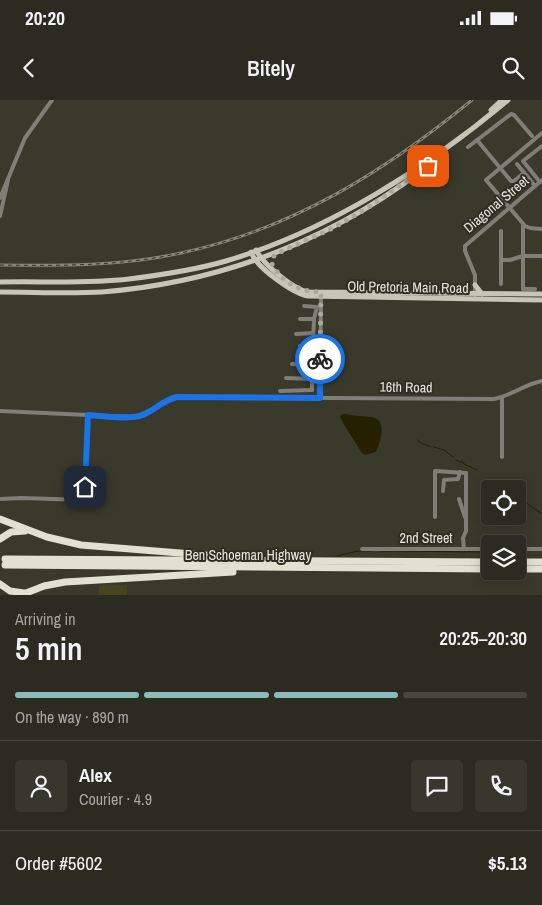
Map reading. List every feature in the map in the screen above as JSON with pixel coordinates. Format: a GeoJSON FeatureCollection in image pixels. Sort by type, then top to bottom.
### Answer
{"type":"FeatureCollection","features":[{"type":"Feature","properties":{"kind":"highway"},"geometry":{"type":"LineString","coordinates":[[0,520],[68,543],[96,547],[292,560]]}},
{"type":"Feature","properties":{"kind":"highway"},"geometry":{"type":"LineString","coordinates":[[0,539],[19,530],[39,534]]}},
{"type":"Feature","properties":{"kind":"highway","name":"Ben Schoeman Highway"},"geometry":{"type":"LineString","coordinates":[[481,562],[292,560],[5,562],[296,568],[481,569]]}},
{"type":"Feature","properties":{"kind":"highway"},"geometry":{"type":"LineString","coordinates":[[526,562],[542,562]]}},
{"type":"Feature","properties":{"kind":"highway"},"geometry":{"type":"LineString","coordinates":[[0,584],[18,594],[52,584],[74,581],[296,568]]}},
{"type":"Feature","properties":{"kind":"highway"},"geometry":{"type":"LineString","coordinates":[[526,569],[542,569]]}},
{"type":"Feature","properties":{"kind":"main road"},"geometry":{"type":"LineString","coordinates":[[484,118],[502,100]]}},
{"type":"Feature","properties":{"kind":"main road"},"geometry":{"type":"LineString","coordinates":[[277,272],[272,265],[275,255],[333,228],[384,198],[419,173],[508,100]]}},
{"type":"Feature","properties":{"kind":"main road"},"geometry":{"type":"LineString","coordinates":[[2,282],[72,283],[129,279],[203,266],[254,251],[307,229],[365,200],[408,175],[456,142]]}},
{"type":"Feature","properties":{"kind":"main road"},"geometry":{"type":"LineString","coordinates":[[0,293],[87,293],[139,288],[204,276],[285,250]]}},
{"type":"Feature","properties":{"kind":"main road","name":"Old Pretoria Main Road"},"geometry":{"type":"LineString","coordinates":[[254,251],[299,289],[321,295],[542,300]]}},
{"type":"Feature","properties":{"kind":"main road","name":"Old Pretoria Main Road"},"geometry":{"type":"LineString","coordinates":[[254,251],[256,260],[292,290],[303,296],[466,294],[475,297],[482,294],[542,294]]}},
{"type":"Feature","properties":{"kind":"main road"},"geometry":{"type":"LineString","coordinates":[[466,294],[474,285],[482,294]]}},
{"type":"Feature","properties":{"kind":"street"},"geometry":{"type":"LineString","coordinates":[[0,198],[25,138],[52,100]]}},
{"type":"Feature","properties":{"kind":"street"},"geometry":{"type":"LineString","coordinates":[[468,147],[512,114],[532,136]]}},
{"type":"Feature","properties":{"kind":"street"},"geometry":{"type":"LineString","coordinates":[[542,134],[486,180],[523,224],[528,228],[542,229]]}},
{"type":"Feature","properties":{"kind":"street"},"geometry":{"type":"LineString","coordinates":[[477,140],[513,182],[526,174]]}},
{"type":"Feature","properties":{"kind":"street"},"geometry":{"type":"LineString","coordinates":[[524,160],[542,146]]}},
{"type":"Feature","properties":{"kind":"street"},"geometry":{"type":"LineString","coordinates":[[517,153],[541,181]]}},
{"type":"Feature","properties":{"kind":"street"},"geometry":{"type":"LineString","coordinates":[[517,164],[535,186]]}},
{"type":"Feature","properties":{"kind":"street"},"geometry":{"type":"LineString","coordinates":[[521,181],[526,174]]}},
{"type":"Feature","properties":{"kind":"street"},"geometry":{"type":"LineString","coordinates":[[0,216],[9,176]]}},
{"type":"Feature","properties":{"kind":"street","name":"Diagonal Street"},"geometry":{"type":"LineString","coordinates":[[474,285],[474,273],[465,252],[465,246],[541,181]]}},
{"type":"Feature","properties":{"kind":"street"},"geometry":{"type":"LineString","coordinates":[[523,224],[523,289],[535,289]]}},
{"type":"Feature","properties":{"kind":"street"},"geometry":{"type":"LineString","coordinates":[[501,231],[501,284]]}},
{"type":"Feature","properties":{"kind":"street"},"geometry":{"type":"LineString","coordinates":[[501,260],[510,260],[522,256],[542,256]]}},
{"type":"Feature","properties":{"kind":"street"},"geometry":{"type":"LineString","coordinates":[[474,285],[475,297]]}},
{"type":"Feature","properties":{"kind":"street"},"geometry":{"type":"LineString","coordinates":[[320,398],[321,295]]}},
{"type":"Feature","properties":{"kind":"street"},"geometry":{"type":"LineString","coordinates":[[280,391],[311,391],[313,367],[311,364],[311,346],[313,344],[314,319],[317,306],[304,306]]}},
{"type":"Feature","properties":{"kind":"street"},"geometry":{"type":"LineString","coordinates":[[300,319],[314,319]]}},
{"type":"Feature","properties":{"kind":"street"},"geometry":{"type":"LineString","coordinates":[[296,334],[313,333]]}},
{"type":"Feature","properties":{"kind":"street"},"geometry":{"type":"LineString","coordinates":[[300,346],[311,346]]}},
{"type":"Feature","properties":{"kind":"street"},"geometry":{"type":"LineString","coordinates":[[311,355],[320,355]]}},
{"type":"Feature","properties":{"kind":"street"},"geometry":{"type":"LineString","coordinates":[[292,364],[311,364]]}},
{"type":"Feature","properties":{"kind":"street"},"geometry":{"type":"LineString","coordinates":[[286,378],[312,379]]}},
{"type":"Feature","properties":{"kind":"street","name":"16th Road"},"geometry":{"type":"LineString","coordinates":[[0,411],[140,416],[170,399],[212,395],[320,398],[502,398],[533,383],[542,381]]}},
{"type":"Feature","properties":{"kind":"street"},"geometry":{"type":"LineString","coordinates":[[502,398],[502,457]]}},
{"type":"Feature","properties":{"kind":"street"},"geometry":{"type":"LineString","coordinates":[[1,499],[85,500],[88,415]]}},
{"type":"Feature","properties":{"kind":"street"},"geometry":{"type":"LineString","coordinates":[[434,517],[435,471],[466,474],[464,549]]}},
{"type":"Feature","properties":{"kind":"street"},"geometry":{"type":"LineString","coordinates":[[443,492],[444,480],[458,479],[460,472]]}},
{"type":"Feature","properties":{"kind":"street"},"geometry":{"type":"LineString","coordinates":[[459,499],[466,519]]}},
{"type":"Feature","properties":{"kind":"street","name":"2nd Street"},"geometry":{"type":"LineString","coordinates":[[362,549],[481,549]]}},
{"type":"Feature","properties":{"kind":"street"},"geometry":{"type":"LineString","coordinates":[[526,549],[542,550]]}},
{"type":"Feature","properties":{"kind":"shaded area"},"geometry":{"type":"Polygon","coordinates":[[[343,414],[372,417],[379,421],[382,433],[376,452],[365,455],[362,453],[341,419],[340,416],[343,414]]]}},
{"type":"Feature","properties":{"kind":"shaded area"},"geometry":{"type":"Polygon","coordinates":[[[127,585],[127,595],[99,595],[99,586],[127,585]]]}},
{"type":"Feature","properties":{"kind":"waterway"},"geometry":{"type":"LineString","coordinates":[[417,440],[431,447]]}},
{"type":"Feature","properties":{"kind":"waterway"},"geometry":{"type":"LineString","coordinates":[[434,447],[444,450],[453,457]]}},
{"type":"Feature","properties":{"kind":"waterway"},"geometry":{"type":"LineString","coordinates":[[456,460],[462,463]]}},
{"type":"Feature","properties":{"kind":"waterway"},"geometry":{"type":"LineString","coordinates":[[462,460],[464,464],[477,470]]}},
{"type":"Feature","properties":{"kind":"waterway"},"geometry":{"type":"LineString","coordinates":[[526,503],[542,514]]}},
{"type":"Feature","properties":{"kind":"waterway"},"geometry":{"type":"LineString","coordinates":[[337,556],[358,551],[371,551]]}},
{"type":"Feature","properties":{"kind":"waterway"},"geometry":{"type":"LineString","coordinates":[[380,551],[481,552]]}},
{"type":"Feature","properties":{"kind":"railway"},"geometry":{"type":"LineString","coordinates":[[0,265],[114,263],[159,257],[222,242],[261,229],[299,213],[371,173],[406,150],[472,100]]}},
{"type":"Feature","properties":{"kind":"way so far"},"geometry":{"type":"LineString","coordinates":[[320,359],[321,292],[304,291],[292,285],[277,272],[272,264],[272,258],[276,254],[333,228],[369,207],[428,166]]}},
{"type":"Feature","properties":{"kind":"route"},"geometry":{"type":"LineString","coordinates":[[85,487],[88,415],[140,416],[165,400],[177,397],[320,398],[320,359]]}}]}
